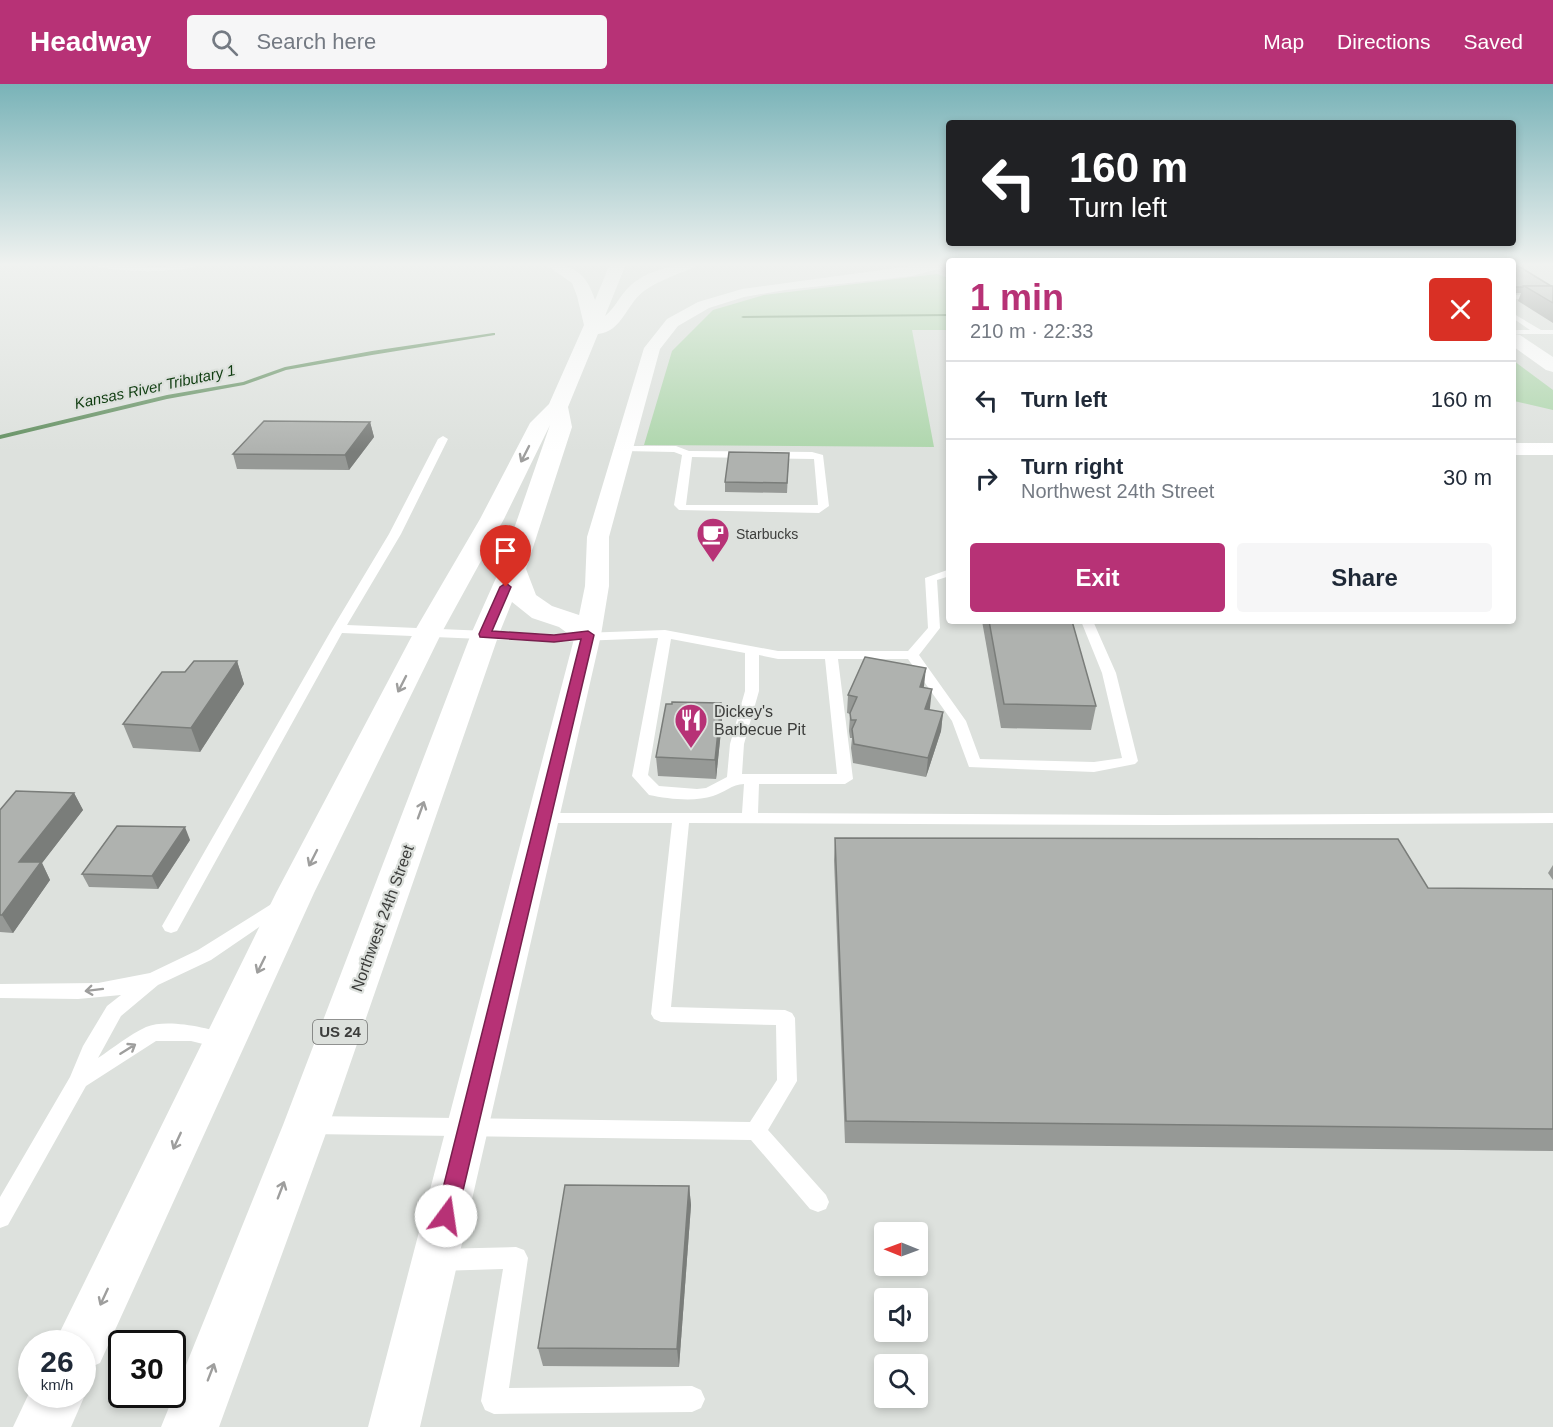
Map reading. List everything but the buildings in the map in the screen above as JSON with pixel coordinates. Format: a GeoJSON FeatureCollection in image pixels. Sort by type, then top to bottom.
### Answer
{"type":"FeatureCollection","features":[{"type":"Feature","properties":{"kind":"main road"},"geometry":{"type":"LineString","coordinates":[[588,327],[589,333],[598,327]]}},
{"type":"Feature","properties":{"kind":"main road","name":"Northwest 24th Street"},"geometry":{"type":"LineString","coordinates":[[88,1330],[295,893],[428,632],[492,519],[540,423],[558,407],[592,327]]}},
{"type":"Feature","properties":{"kind":"main road"},"geometry":{"type":"LineString","coordinates":[[1516,340],[1553,366]]}},
{"type":"Feature","properties":{"kind":"main road","name":"Northwest 24th Street"},"geometry":{"type":"LineString","coordinates":[[190,1427],[306,1125],[485,634],[513,569],[561,427],[558,407]]}},
{"type":"Feature","properties":{"kind":"main road"},"geometry":{"type":"LineString","coordinates":[[513,569],[524,598],[531,605],[542,612],[569,621],[588,635]]}},
{"type":"Feature","properties":{"kind":"main road"},"geometry":{"type":"LineString","coordinates":[[42,1427],[51,1408]]}},
{"type":"Feature","properties":{"kind":"street"},"geometry":{"type":"LineString","coordinates":[[394,1427],[588,635],[597,586],[598,537],[652,348],[670,327]]}},
{"type":"Feature","properties":{"kind":"street"},"geometry":{"type":"LineString","coordinates":[[1516,449],[1553,449]]}},
{"type":"Feature","properties":{"kind":"lane"},"geometry":{"type":"LineString","coordinates":[[1531,327],[1539,332]]}},
{"type":"Feature","properties":{"kind":"lane"},"geometry":{"type":"LineString","coordinates":[[1516,332],[1553,332]]}},
{"type":"Feature","properties":{"kind":"lane"},"geometry":{"type":"LineString","coordinates":[[171,926],[338,629],[395,534],[443,439]]}},
{"type":"Feature","properties":{"kind":"lane"},"geometry":{"type":"LineString","coordinates":[[624,448],[676,449],[687,454],[812,455],[819,457],[824,506],[819,510],[683,508],[679,505],[687,454]]}},
{"type":"Feature","properties":{"kind":"lane"},"geometry":{"type":"LineString","coordinates":[[912,655],[934,627],[931,578],[946,573]]}},
{"type":"Feature","properties":{"kind":"lane"},"geometry":{"type":"LineString","coordinates":[[912,655],[959,721],[974,764],[1094,767],[1130,761],[1109,673],[1088,624]]}},
{"type":"Feature","properties":{"kind":"lane"},"geometry":{"type":"LineString","coordinates":[[338,629],[554,638],[665,634],[778,655],[912,655]]}},
{"type":"Feature","properties":{"kind":"lane"},"geometry":{"type":"LineString","coordinates":[[665,634],[640,776],[655,791],[697,794],[710,792],[734,779],[845,779],[831,655]]}},
{"type":"Feature","properties":{"kind":"lane"},"geometry":{"type":"LineString","coordinates":[[734,779],[737,744],[752,691],[752,650]]}},
{"type":"Feature","properties":{"kind":"lane"},"geometry":{"type":"LineString","coordinates":[[750,818],[752,779]]}},
{"type":"Feature","properties":{"kind":"lane"},"geometry":{"type":"LineString","coordinates":[[544,818],[1185,820],[1553,818]]}},
{"type":"Feature","properties":{"kind":"lane"},"geometry":{"type":"LineString","coordinates":[[681,818],[661,1014],[785,1018],[787,1081],[756,1131]]}},
{"type":"Feature","properties":{"kind":"lane"},"geometry":{"type":"LineString","coordinates":[[0,1218],[79,1080],[90,1052],[114,1011],[154,979],[214,950],[295,893]]}},
{"type":"Feature","properties":{"kind":"lane"},"geometry":{"type":"LineString","coordinates":[[0,991],[70,992],[154,979]]}},
{"type":"Feature","properties":{"kind":"lane"},"geometry":{"type":"LineString","coordinates":[[79,1080],[153,1033],[191,1033],[224,1041]]}},
{"type":"Feature","properties":{"kind":"lane"},"geometry":{"type":"LineString","coordinates":[[306,1125],[468,1129],[756,1131],[818,1202]]}},
{"type":"Feature","properties":{"kind":"lane"},"geometry":{"type":"LineString","coordinates":[[435,1260],[516,1258],[494,1401],[692,1399]]}},
{"type":"Feature","properties":{"kind":"green space"},"geometry":{"type":"Polygon","coordinates":[[[696,327],[946,327],[946,330],[912,330],[934,447],[644,445],[672,351],[696,327]]]}},
{"type":"Feature","properties":{"kind":"green space"},"geometry":{"type":"Polygon","coordinates":[[[1516,362],[1553,390],[1553,410],[1516,401],[1516,362]]]}},
{"type":"Feature","properties":{"kind":"waterway","name":"Kansas River Tributary 1"},"geometry":{"type":"LineString","coordinates":[[0,437],[167,397],[244,383],[285,369],[493,334]]}},
{"type":"Feature","properties":{"kind":"place","name":"Starbucks"},"geometry":{"type":"Point","coordinates":[713,563]}},
{"type":"Feature","properties":{"kind":"place","name":"Dickey's Barbecue Pit"},"geometry":{"type":"Point","coordinates":[691,749]}},
{"type":"Feature","properties":{"kind":"route"},"geometry":{"type":"LineString","coordinates":[[446,1216],[588,635],[554,638],[485,634],[506,587]]}}]}
